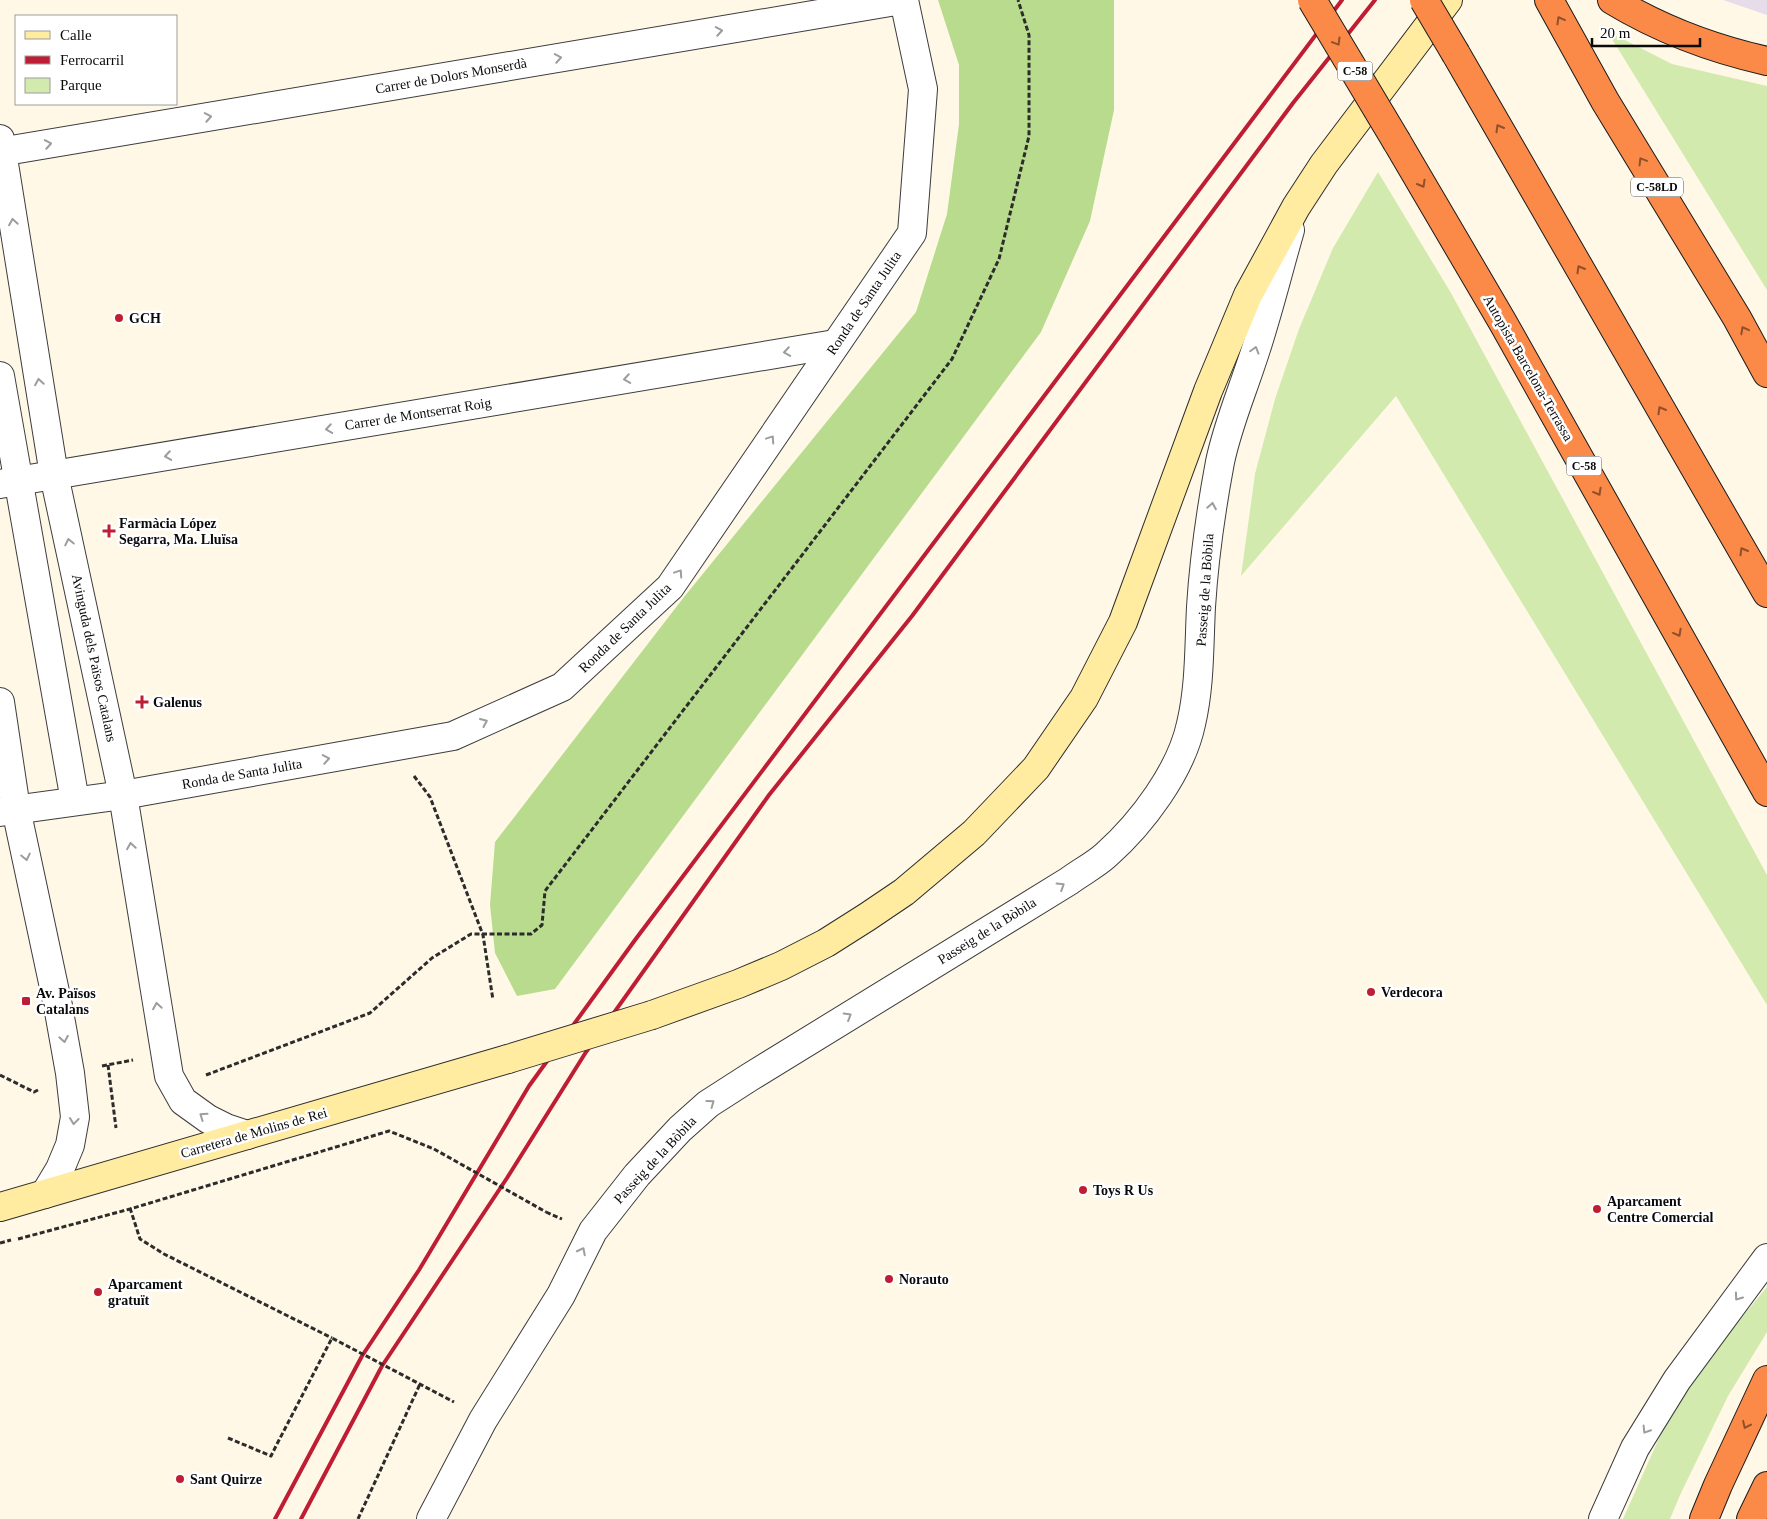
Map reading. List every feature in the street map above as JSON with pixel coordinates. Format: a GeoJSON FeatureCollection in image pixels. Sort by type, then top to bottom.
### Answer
{"type":"FeatureCollection","features":[{"type":"Feature","properties":{"kind":"highway","name":"Autopista Barcelona-Terrassa"},"geometry":{"type":"LineString","coordinates":[[1312,0],[1507,329],[1767,792]]}},
{"type":"Feature","properties":{"kind":"highway"},"geometry":{"type":"LineString","coordinates":[[1424,0],[1767,593]]}},
{"type":"Feature","properties":{"kind":"highway","name":"C-58LD"},"geometry":{"type":"LineString","coordinates":[[1549,0],[1605,101],[1737,318],[1767,373]]}},
{"type":"Feature","properties":{"kind":"highway"},"geometry":{"type":"LineString","coordinates":[[1612,0],[1646,19],[1689,38],[1743,56],[1767,61]]}},
{"type":"Feature","properties":{"kind":"highway"},"geometry":{"type":"LineString","coordinates":[[1704,1519],[1767,1380]]}},
{"type":"Feature","properties":{"kind":"highway"},"geometry":{"type":"LineString","coordinates":[[1751,1519],[1767,1486]]}},
{"type":"Feature","properties":{"kind":"main road","name":"Carretera de Molins de Rei"},"geometry":{"type":"LineString","coordinates":[[0,1207],[508,1060],[652,1015],[738,984],[781,966],[867,917],[904,892],[974,834],[1036,768],[1084,698],[1123,622],[1208,391],[1248,294],[1296,207],[1324,164],[1448,0]]}},
{"type":"Feature","properties":{"kind":"street","name":"Carrer de Dolors Monserdà"},"geometry":{"type":"LineString","coordinates":[[1,148],[903,0]]}},
{"type":"Feature","properties":{"kind":"street","name":"Ronda de Santa Julita"},"geometry":{"type":"LineString","coordinates":[[8,810],[123,795],[453,736],[562,687],[670,587],[912,233],[923,89],[903,0]]}},
{"type":"Feature","properties":{"kind":"street","name":"Avinguda dels Països Catalans"},"geometry":{"type":"LineString","coordinates":[[1,148],[54,475],[123,795],[169,1076],[183,1101],[208,1119],[247,1135]]}},
{"type":"Feature","properties":{"kind":"street","name":"Passeig de la Bòbila"},"geometry":{"type":"LineString","coordinates":[[432,1519],[483,1420],[561,1295],[593,1231],[637,1175],[680,1129],[708,1104],[1069,881],[1104,856],[1130,832],[1151,805],[1168,778],[1182,750],[1191,724],[1200,664],[1201,607],[1211,514],[1221,459],[1235,408],[1251,364],[1296,207]]}},
{"type":"Feature","properties":{"kind":"street","name":"Carrer de Montserrat Roig"},"geometry":{"type":"LineString","coordinates":[[9,483],[836,344]]}},
{"type":"Feature","properties":{"kind":"street"},"geometry":{"type":"LineString","coordinates":[[0,376],[9,483],[75,801]]}},
{"type":"Feature","properties":{"kind":"street"},"geometry":{"type":"LineString","coordinates":[[0,702],[8,810],[58,1006],[70,1073],[75,1117],[72,1135],[60,1168],[45,1194]]}},
{"type":"Feature","properties":{"kind":"street"},"geometry":{"type":"LineString","coordinates":[[1603,1519],[1635,1448],[1672,1389],[1767,1258]]}},
{"type":"Feature","properties":{"kind":"path"},"geometry":{"type":"LineString","coordinates":[[165,1054],[205,1075],[214,1072],[370,1013],[432,958],[472,934],[530,934],[542,925],[545,891],[952,359],[1000,258],[1029,136],[1029,35],[1018,0]]}},
{"type":"Feature","properties":{"kind":"path"},"geometry":{"type":"LineString","coordinates":[[394,746],[430,798],[483,935],[493,1000]]}},
{"type":"Feature","properties":{"kind":"path"},"geometry":{"type":"LineString","coordinates":[[108,1066],[116,1128]]}},
{"type":"Feature","properties":{"kind":"path"},"geometry":{"type":"LineString","coordinates":[[0,1075],[34,1092],[70,1073]]}},
{"type":"Feature","properties":{"kind":"path"},"geometry":{"type":"LineString","coordinates":[[0,1243],[130,1209],[389,1131],[434,1149],[546,1212]]}},
{"type":"Feature","properties":{"kind":"path"},"geometry":{"type":"LineString","coordinates":[[128,1201],[140,1239],[164,1254],[319,1330],[454,1402]]}},
{"type":"Feature","properties":{"kind":"path"},"geometry":{"type":"LineString","coordinates":[[228,1438],[272,1456],[332,1338]]}},
{"type":"Feature","properties":{"kind":"path"},"geometry":{"type":"LineString","coordinates":[[358,1519],[420,1384]]}},
{"type":"Feature","properties":{"kind":"shaded area"},"geometry":{"type":"Polygon","coordinates":[[[1723,0],[1767,0],[1767,15],[1723,0]]]}},
{"type":"Feature","properties":{"kind":"green space"},"geometry":{"type":"Polygon","coordinates":[[[938,0],[1114,0],[1114,110],[1090,221],[1041,332],[555,989],[517,996],[495,953],[490,905],[495,842],[684,597],[916,312],[947,214],[959,124],[959,65],[938,0]]]}},
{"type":"Feature","properties":{"kind":"green space"},"geometry":{"type":"Polygon","coordinates":[[[1607,31],[1672,64],[1767,86],[1767,290],[1607,31]]]}},
{"type":"Feature","properties":{"kind":"green space"},"geometry":{"type":"Polygon","coordinates":[[[1378,172],[1451,293],[1767,875],[1767,1005],[1396,396],[1241,576],[1255,474],[1275,399],[1299,329],[1333,248],[1378,172]]]}},
{"type":"Feature","properties":{"kind":"green space"},"geometry":{"type":"Polygon","coordinates":[[[1767,1287],[1767,1332],[1728,1396],[1670,1519],[1623,1519],[1664,1427],[1710,1356],[1767,1287]]]}},
{"type":"Feature","properties":{"kind":"railway"},"geometry":{"type":"LineString","coordinates":[[275,1519],[362,1356],[419,1270],[529,1086],[635,940],[1342,0]]}},
{"type":"Feature","properties":{"kind":"railway"},"geometry":{"type":"LineString","coordinates":[[301,1519],[382,1366],[507,1178],[586,1052],[769,795],[912,616],[1293,103],[1375,0]]}},
{"type":"Feature","properties":{"kind":"place","name":"GCH"},"geometry":{"type":"Point","coordinates":[119,318]}},
{"type":"Feature","properties":{"kind":"place","name":"Farmàcia López Segarra, Ma. Lluïsa"},"geometry":{"type":"Point","coordinates":[109,531]}},
{"type":"Feature","properties":{"kind":"place","name":"Galenus"},"geometry":{"type":"Point","coordinates":[142,702]}},
{"type":"Feature","properties":{"kind":"place","name":"Verdecora"},"geometry":{"type":"Point","coordinates":[1371,992]}},
{"type":"Feature","properties":{"kind":"place","name":"Av. Països Catalans"},"geometry":{"type":"Point","coordinates":[26,1001]}},
{"type":"Feature","properties":{"kind":"place","name":"Toys R Us"},"geometry":{"type":"Point","coordinates":[1083,1190]}},
{"type":"Feature","properties":{"kind":"place","name":"Aparcament Centre Comercial"},"geometry":{"type":"Point","coordinates":[1597,1209]}},
{"type":"Feature","properties":{"kind":"place","name":"Norauto"},"geometry":{"type":"Point","coordinates":[889,1279]}},
{"type":"Feature","properties":{"kind":"place","name":"Aparcament gratuït"},"geometry":{"type":"Point","coordinates":[98,1292]}},
{"type":"Feature","properties":{"kind":"place","name":"Sant Quirze"},"geometry":{"type":"Point","coordinates":[180,1479]}}]}
